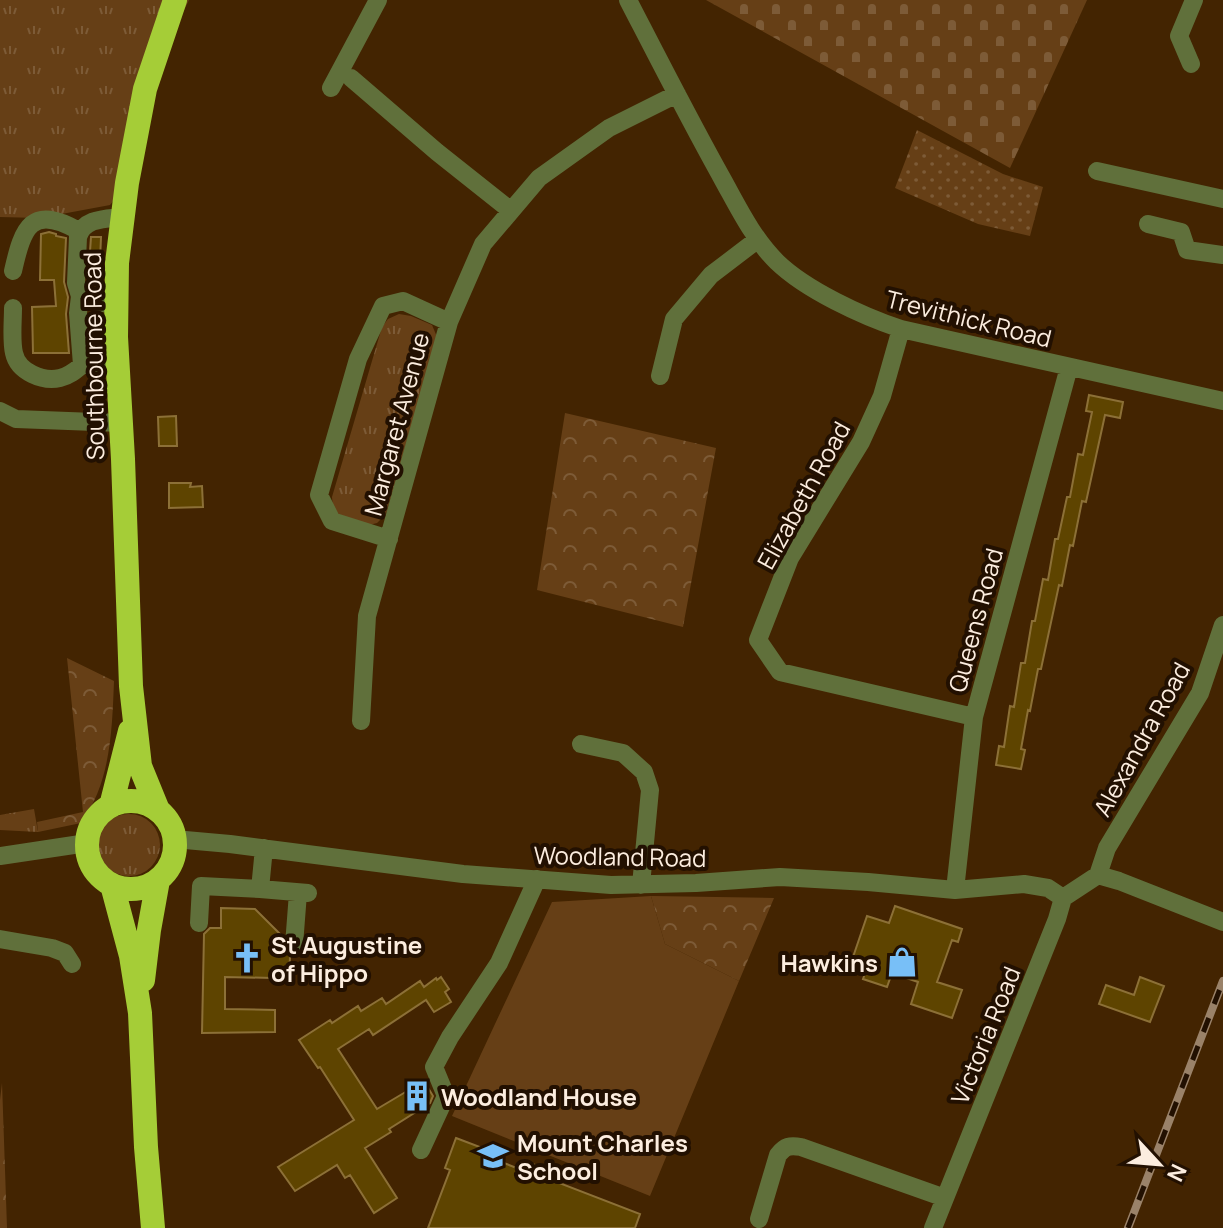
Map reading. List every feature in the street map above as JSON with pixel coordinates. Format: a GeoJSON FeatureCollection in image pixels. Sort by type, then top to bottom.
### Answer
{"type":"FeatureCollection","features":[{"type":"Feature","properties":{"kind":"highway","name":"Southbourne Road"},"geometry":{"type":"LineString","coordinates":[[158,810],[140,766],[133,719],[116,306],[122,217],[145,89],[175,0]]}},
{"type":"Feature","properties":{"kind":"highway","name":"Southbourne Road"},"geometry":{"type":"LineString","coordinates":[[111,806],[133,719]]}},
{"type":"Feature","properties":{"kind":"highway"},"geometry":{"type":"LineString","coordinates":[[129,801],[144,803],[158,810],[168,821],[174,839],[174,855],[158,880],[150,885],[133,889],[112,885],[93,868],[87,843],[90,829],[98,816],[111,806],[129,801]]}},
{"type":"Feature","properties":{"kind":"highway"},"geometry":{"type":"LineString","coordinates":[[140,1013],[158,880]]}},
{"type":"Feature","properties":{"kind":"highway"},"geometry":{"type":"LineString","coordinates":[[112,885],[131,956],[140,1013],[153,1228]]}},
{"type":"Feature","properties":{"kind":"highway"},"geometry":{"type":"LineString","coordinates":[[142,1228],[146,1147]]}},
{"type":"Feature","properties":{"kind":"street"},"geometry":{"type":"LineString","coordinates":[[331,88],[378,0]]}},
{"type":"Feature","properties":{"kind":"street","name":"Trevithick Road"},"geometry":{"type":"LineString","coordinates":[[628,0],[757,240],[800,280],[870,319],[901,329],[1223,401]]}},
{"type":"Feature","properties":{"kind":"street"},"geometry":{"type":"LineString","coordinates":[[1191,64],[1179,36],[1194,0]]}},
{"type":"Feature","properties":{"kind":"street"},"geometry":{"type":"LineString","coordinates":[[351,78],[510,210]]}},
{"type":"Feature","properties":{"kind":"street","name":"Margaret Avenue"},"geometry":{"type":"LineString","coordinates":[[361,721],[367,616],[449,322],[483,244],[539,178],[609,128],[677,94]]}},
{"type":"Feature","properties":{"kind":"street"},"geometry":{"type":"LineString","coordinates":[[1097,171],[1223,199]]}},
{"type":"Feature","properties":{"kind":"street"},"geometry":{"type":"LineString","coordinates":[[82,365],[78,313],[80,296],[76,283],[79,231],[91,221],[122,217]]}},
{"type":"Feature","properties":{"kind":"street"},"geometry":{"type":"LineString","coordinates":[[13,271],[24,230],[33,223],[52,218],[79,231]]}},
{"type":"Feature","properties":{"kind":"street"},"geometry":{"type":"LineString","coordinates":[[1148,224],[1181,232],[1187,250],[1223,255]]}},
{"type":"Feature","properties":{"kind":"street"},"geometry":{"type":"LineString","coordinates":[[660,376],[674,319],[711,275],[757,240]]}},
{"type":"Feature","properties":{"kind":"street"},"geometry":{"type":"LineString","coordinates":[[80,296],[116,306]]}},
{"type":"Feature","properties":{"kind":"street","name":"Margaret Avenue"},"geometry":{"type":"LineString","coordinates":[[389,539],[332,521],[319,495],[358,359],[383,306],[403,301],[449,322]]}},
{"type":"Feature","properties":{"kind":"street"},"geometry":{"type":"LineString","coordinates":[[13,308],[14,355],[24,370],[42,378],[57,379],[71,374],[82,365],[118,365]]}},
{"type":"Feature","properties":{"kind":"street","name":"Elizabeth Road"},"geometry":{"type":"LineString","coordinates":[[901,329],[882,396],[861,442],[790,558],[758,640],[780,672],[974,717]]}},
{"type":"Feature","properties":{"kind":"street","name":"Queens Road"},"geometry":{"type":"LineString","coordinates":[[955,890],[974,717],[1069,367]]}},
{"type":"Feature","properties":{"kind":"street"},"geometry":{"type":"LineString","coordinates":[[0,411],[16,419],[121,423]]}},
{"type":"Feature","properties":{"kind":"street","name":"Alexandra Road"},"geometry":{"type":"LineString","coordinates":[[1098,875],[1107,848],[1200,693],[1223,625]]}},
{"type":"Feature","properties":{"kind":"street"},"geometry":{"type":"LineString","coordinates":[[581,744],[623,753],[644,772],[650,790],[641,885]]}},
{"type":"Feature","properties":{"kind":"street","name":"Woodland Road"},"geometry":{"type":"LineString","coordinates":[[174,839],[463,874],[611,885],[780,877],[955,890],[1024,884],[1048,888],[1063,898]]}},
{"type":"Feature","properties":{"kind":"street"},"geometry":{"type":"LineString","coordinates":[[0,856],[87,843]]}},
{"type":"Feature","properties":{"kind":"street"},"geometry":{"type":"LineString","coordinates":[[260,889],[264,848]]}},
{"type":"Feature","properties":{"kind":"street"},"geometry":{"type":"LineString","coordinates":[[1063,898],[1098,875],[1223,922]]}},
{"type":"Feature","properties":{"kind":"street"},"geometry":{"type":"LineString","coordinates":[[421,1150],[446,1096],[434,1067],[499,963],[537,879]]}},
{"type":"Feature","properties":{"kind":"street"},"geometry":{"type":"LineString","coordinates":[[199,923],[201,886],[303,893],[294,945]]}},
{"type":"Feature","properties":{"kind":"street","name":"Victoria Road"},"geometry":{"type":"LineString","coordinates":[[933,1228],[1063,898]]}},
{"type":"Feature","properties":{"kind":"street"},"geometry":{"type":"LineString","coordinates":[[0,939],[52,948],[65,953],[72,964]]}},
{"type":"Feature","properties":{"kind":"street"},"geometry":{"type":"LineString","coordinates":[[759,1219],[778,1155],[791,1146],[945,1198]]}},
{"type":"Feature","properties":{"kind":"green space"},"geometry":{"type":"Polygon","coordinates":[[[0,0],[189,0],[145,89],[127,183],[110,205],[40,218],[0,217],[0,0]]]}},
{"type":"Feature","properties":{"kind":"green space"},"geometry":{"type":"Polygon","coordinates":[[[706,0],[1087,0],[1010,168],[706,0]]]}},
{"type":"Feature","properties":{"kind":"green space"},"geometry":{"type":"Polygon","coordinates":[[[917,130],[1003,174],[1043,187],[1030,236],[978,224],[895,188],[917,130]]]}},
{"type":"Feature","properties":{"kind":"green space"},"geometry":{"type":"Polygon","coordinates":[[[399,314],[432,325],[437,337],[386,514],[377,523],[369,525],[338,514],[332,497],[382,327],[388,319],[399,314]]]}},
{"type":"Feature","properties":{"kind":"green space"},"geometry":{"type":"Polygon","coordinates":[[[565,413],[716,448],[683,627],[537,590],[565,413]]]}},
{"type":"Feature","properties":{"kind":"green space"},"geometry":{"type":"Polygon","coordinates":[[[67,658],[114,681],[108,755],[99,790],[81,823],[38,832],[37,822],[83,812],[67,658]]]}},
{"type":"Feature","properties":{"kind":"green space"},"geometry":{"type":"Polygon","coordinates":[[[34,809],[38,832],[0,830],[0,815],[34,809]]]}},
{"type":"Feature","properties":{"kind":"green space"},"geometry":{"type":"Polygon","coordinates":[[[129,814],[141,816],[151,823],[158,833],[158,857],[151,867],[141,874],[129,876],[117,874],[107,867],[100,857],[98,845],[100,833],[107,823],[117,816],[129,814]]]}},
{"type":"Feature","properties":{"kind":"green space"},"geometry":{"type":"Polygon","coordinates":[[[651,896],[774,898],[739,981],[665,944],[651,896]]]}},
{"type":"Feature","properties":{"kind":"green space"},"geometry":{"type":"Polygon","coordinates":[[[651,896],[665,944],[739,981],[650,1196],[452,1116],[552,902],[651,896]]]}},
{"type":"Feature","properties":{"kind":"green space"},"geometry":{"type":"Polygon","coordinates":[[[2,1083],[7,1228],[0,1228],[2,1083]]]}},
{"type":"Feature","properties":{"kind":"building"},"geometry":{"type":"Polygon","coordinates":[[[49,232],[66,238],[64,282],[68,297],[69,353],[33,353],[32,307],[56,306],[54,280],[40,280],[41,234],[49,232]]]}},
{"type":"Feature","properties":{"kind":"building"},"geometry":{"type":"Polygon","coordinates":[[[91,237],[101,237],[99,284],[88,281],[91,237]]]}},
{"type":"Feature","properties":{"kind":"building"},"geometry":{"type":"Polygon","coordinates":[[[1089,395],[1123,402],[1120,418],[1105,415],[1086,502],[1082,501],[1073,546],[1070,545],[1062,586],[1059,585],[1041,669],[1038,669],[1028,710],[1021,769],[996,765],[999,746],[1004,747],[1010,706],[1014,707],[1021,663],[1025,663],[1043,579],[1048,580],[1055,539],[1058,539],[1067,497],[1070,497],[1078,454],[1083,455],[1092,412],[1086,411],[1089,395]]]}},
{"type":"Feature","properties":{"kind":"building"},"geometry":{"type":"Polygon","coordinates":[[[176,416],[177,446],[159,446],[158,417],[176,416]]]}},
{"type":"Feature","properties":{"kind":"building"},"geometry":{"type":"Polygon","coordinates":[[[169,483],[202,486],[203,507],[169,508],[169,483]]]}},
{"type":"Feature","properties":{"kind":"building","name":"Hawkins"},"geometry":{"type":"Polygon","coordinates":[[[895,906],[962,929],[958,942],[952,940],[937,982],[962,990],[952,1018],[911,1004],[918,982],[892,973],[887,987],[863,979],[868,965],[852,960],[867,916],[889,923],[895,906]]]}},
{"type":"Feature","properties":{"kind":"building","name":"St Augustine of Hippo"},"geometry":{"type":"Polygon","coordinates":[[[221,908],[255,909],[283,937],[283,949],[290,956],[289,981],[225,977],[225,1009],[275,1010],[275,1032],[202,1033],[204,934],[210,928],[221,928],[221,908]]]}},
{"type":"Feature","properties":{"kind":"building","name":"Woodland House"},"geometry":{"type":"Polygon","coordinates":[[[441,977],[449,989],[445,992],[451,1002],[434,1012],[426,1000],[373,1035],[369,1029],[338,1049],[377,1109],[424,1081],[433,1096],[430,1103],[365,1148],[397,1198],[374,1213],[350,1175],[345,1178],[337,1165],[295,1191],[278,1167],[354,1120],[299,1040],[358,1006],[361,1011],[382,998],[386,1004],[420,981],[424,987],[441,977]]]}},
{"type":"Feature","properties":{"kind":"building"},"geometry":{"type":"Polygon","coordinates":[[[1140,977],[1164,986],[1150,1022],[1099,1004],[1106,985],[1134,995],[1140,977]]]}},
{"type":"Feature","properties":{"kind":"building","name":"Mount Charles School"},"geometry":{"type":"Polygon","coordinates":[[[456,1138],[501,1155],[499,1161],[524,1171],[527,1162],[544,1168],[541,1176],[640,1214],[635,1228],[428,1228],[450,1170],[445,1168],[456,1138]]]}},
{"type":"Feature","properties":{"kind":"railway"},"geometry":{"type":"LineString","coordinates":[[1128,1228],[1223,981]]}},
{"type":"Feature","properties":{"kind":"place","name":"St Augustine of Hippo"},"geometry":{"type":"Point","coordinates":[247,958]}},
{"type":"Feature","properties":{"kind":"place","name":"Hawkins"},"geometry":{"type":"Point","coordinates":[902,962]}},
{"type":"Feature","properties":{"kind":"place","name":"Woodland House"},"geometry":{"type":"Point","coordinates":[417,1096]}},
{"type":"Feature","properties":{"kind":"place","name":"Mount Charles School"},"geometry":{"type":"Point","coordinates":[493,1156]}}]}
